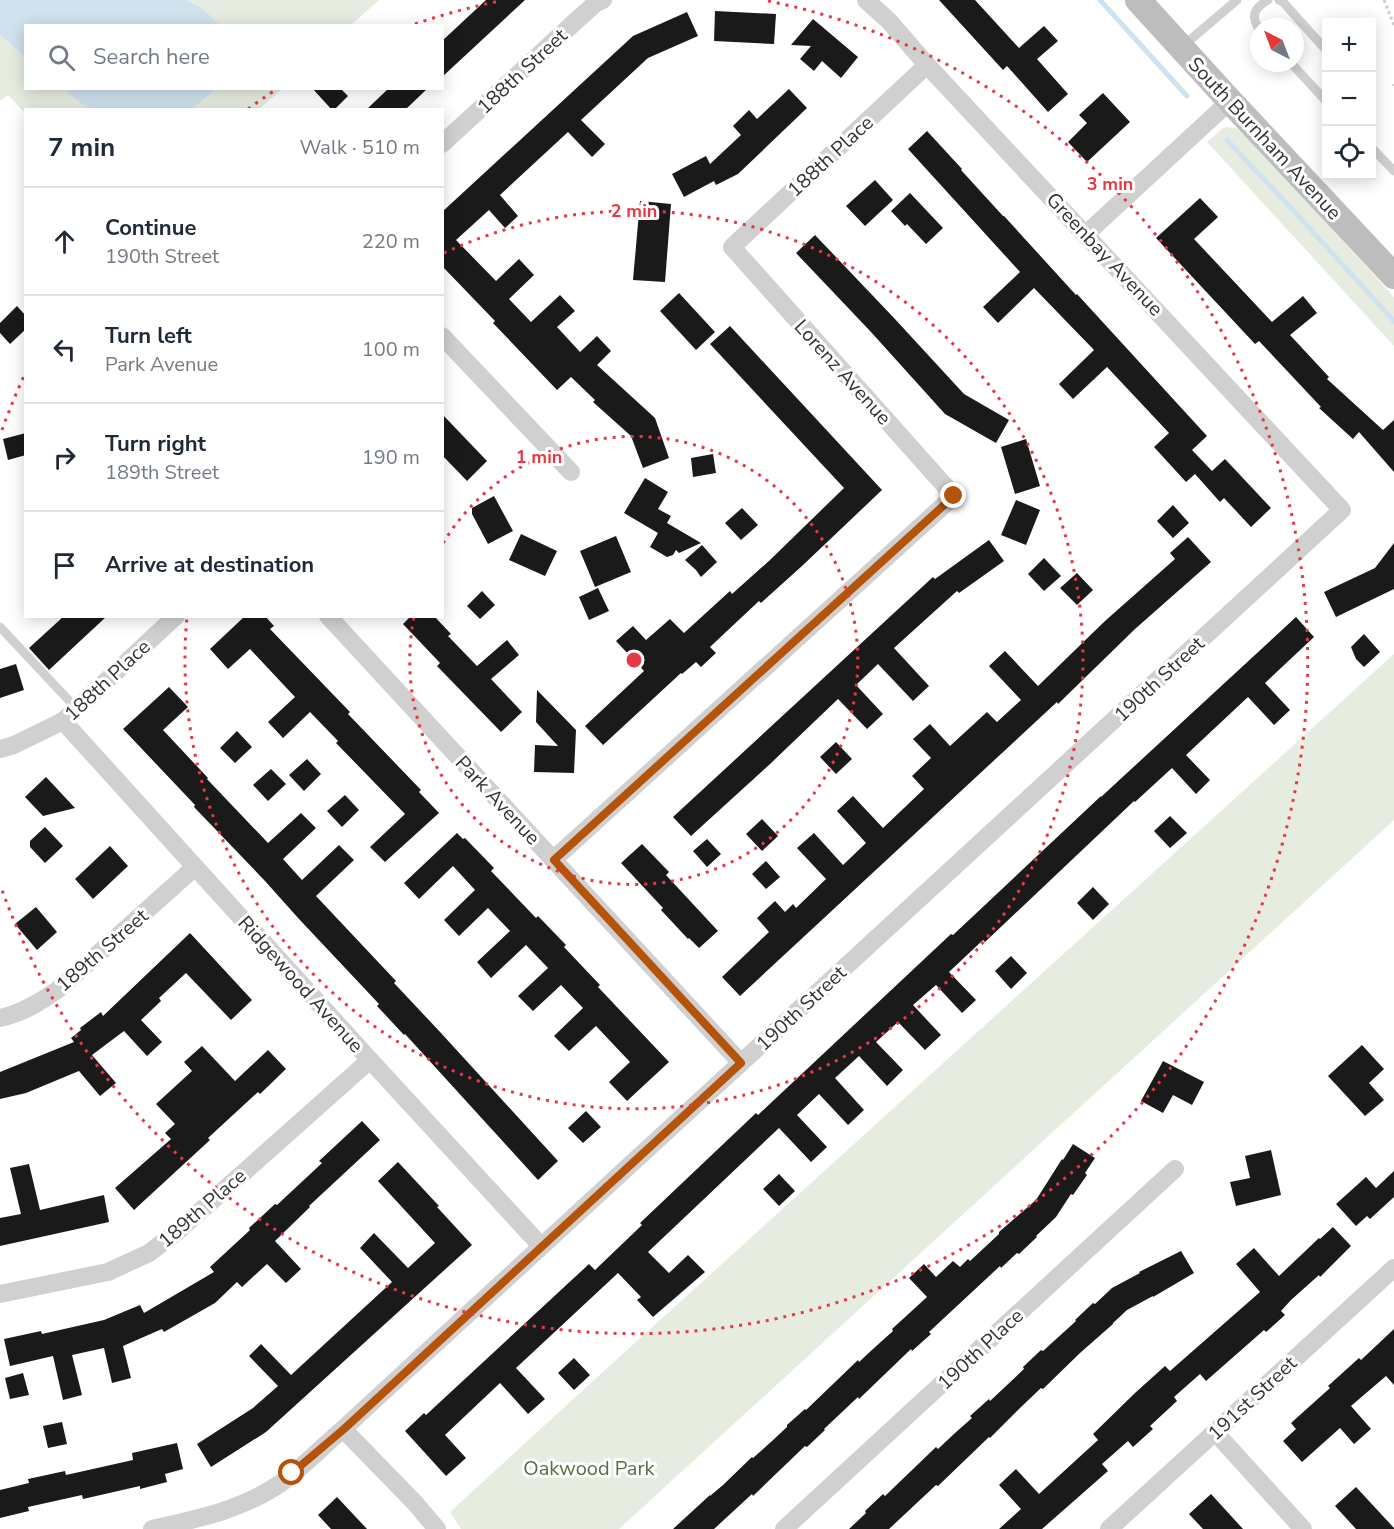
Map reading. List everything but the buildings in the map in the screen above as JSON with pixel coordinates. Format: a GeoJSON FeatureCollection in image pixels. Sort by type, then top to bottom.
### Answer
{"type":"FeatureCollection","features":[{"type":"Feature","properties":{"kind":"main road","name":"South Burnham Avenue"},"geometry":{"type":"LineString","coordinates":[[1138,0],[1394,276]]}},
{"type":"Feature","properties":{"kind":"street","name":"188th Street"},"geometry":{"type":"LineString","coordinates":[[444,142],[577,20],[603,0]]}},
{"type":"Feature","properties":{"kind":"street","name":"Greenbay Avenue"},"geometry":{"type":"LineString","coordinates":[[866,0],[889,21],[927,65],[1342,510]]}},
{"type":"Feature","properties":{"kind":"street","name":"188th Place"},"geometry":{"type":"LineString","coordinates":[[732,248],[927,65]]}},
{"type":"Feature","properties":{"kind":"street"},"geometry":{"type":"LineString","coordinates":[[1086,234],[1230,101]]}},
{"type":"Feature","properties":{"kind":"street","name":"Lorenz Avenue"},"geometry":{"type":"LineString","coordinates":[[554,860],[954,496],[732,248]]}},
{"type":"Feature","properties":{"kind":"street"},"geometry":{"type":"LineString","coordinates":[[444,338],[571,472]]}},
{"type":"Feature","properties":{"kind":"street","name":"190th Street"},"geometry":{"type":"LineString","coordinates":[[152,1529],[237,1507],[282,1482],[344,1429],[1342,510]]}},
{"type":"Feature","properties":{"kind":"street","name":"188th Place"},"geometry":{"type":"LineString","coordinates":[[0,749],[14,745],[70,715],[174,618]]}},
{"type":"Feature","properties":{"kind":"street","name":"Park Avenue"},"geometry":{"type":"LineString","coordinates":[[330,618],[741,1063]]}},
{"type":"Feature","properties":{"kind":"street","name":"Ridgewood Avenue"},"geometry":{"type":"LineString","coordinates":[[70,715],[195,867],[541,1246]]}},
{"type":"Feature","properties":{"kind":"street","name":"189th Street"},"geometry":{"type":"LineString","coordinates":[[0,1018],[29,1008],[60,988],[195,867]]}},
{"type":"Feature","properties":{"kind":"street","name":"189th Place"},"geometry":{"type":"LineString","coordinates":[[0,1294],[108,1272],[149,1253],[179,1230],[370,1060]]}},
{"type":"Feature","properties":{"kind":"street","name":"190th Place"},"geometry":{"type":"LineString","coordinates":[[784,1529],[1175,1169]]}},
{"type":"Feature","properties":{"kind":"street","name":"191st Street"},"geometry":{"type":"LineString","coordinates":[[1109,1529],[1394,1268]]}},
{"type":"Feature","properties":{"kind":"street"},"geometry":{"type":"LineString","coordinates":[[344,1429],[415,1503],[436,1529]]}},
{"type":"Feature","properties":{"kind":"street"},"geometry":{"type":"LineString","coordinates":[[1215,1432],[1303,1529]]}},
{"type":"Feature","properties":{"kind":"lane"},"geometry":{"type":"LineString","coordinates":[[1181,47],[1237,0]]}},
{"type":"Feature","properties":{"kind":"lane"},"geometry":{"type":"LineString","coordinates":[[1254,18],[1258,7],[1268,0]]}},
{"type":"Feature","properties":{"kind":"lane"},"geometry":{"type":"LineString","coordinates":[[1279,0],[1322,46]]}},
{"type":"Feature","properties":{"kind":"lane"},"geometry":{"type":"LineString","coordinates":[[1299,72],[1322,97]]}},
{"type":"Feature","properties":{"kind":"lane"},"geometry":{"type":"LineString","coordinates":[[1376,153],[1394,171]]}},
{"type":"Feature","properties":{"kind":"lane"},"geometry":{"type":"LineString","coordinates":[[0,627],[70,715]]}},
{"type":"Feature","properties":{"kind":"path"},"geometry":{"type":"LineString","coordinates":[[1384,0],[1394,25]]}},
{"type":"Feature","properties":{"kind":"green space"},"geometry":{"type":"Polygon","coordinates":[[[0,0],[379,0],[352,24],[24,24],[24,90],[281,90],[260,108],[24,108],[24,112],[8,95],[0,101],[0,0]]]}},
{"type":"Feature","properties":{"kind":"green space"},"geometry":{"type":"Polygon","coordinates":[[[1224,127],[1236,128],[1249,138],[1394,297],[1394,346],[1207,142],[1224,127]]]}},
{"type":"Feature","properties":{"kind":"green space","name":"Oakwood Park"},"geometry":{"type":"Polygon","coordinates":[[[1394,654],[1394,820],[619,1529],[461,1529],[450,1512],[1394,654]]]}},
{"type":"Feature","properties":{"kind":"water"},"geometry":{"type":"Polygon","coordinates":[[[0,0],[185,0],[204,10],[218,24],[24,24],[24,55],[0,35],[0,0]]]}},
{"type":"Feature","properties":{"kind":"water"},"geometry":{"type":"Polygon","coordinates":[[[64,90],[214,90],[192,108],[88,108],[64,90]]]}},
{"type":"Feature","properties":{"kind":"waterway"},"geometry":{"type":"LineString","coordinates":[[1100,0],[1187,96]]}},
{"type":"Feature","properties":{"kind":"waterway"},"geometry":{"type":"LineString","coordinates":[[1227,140],[1394,321]]}},
{"type":"Feature","properties":{"kind":"route"},"geometry":{"type":"LineString","coordinates":[[292,1473],[344,1429],[741,1063],[554,860],[954,496]]}}]}
